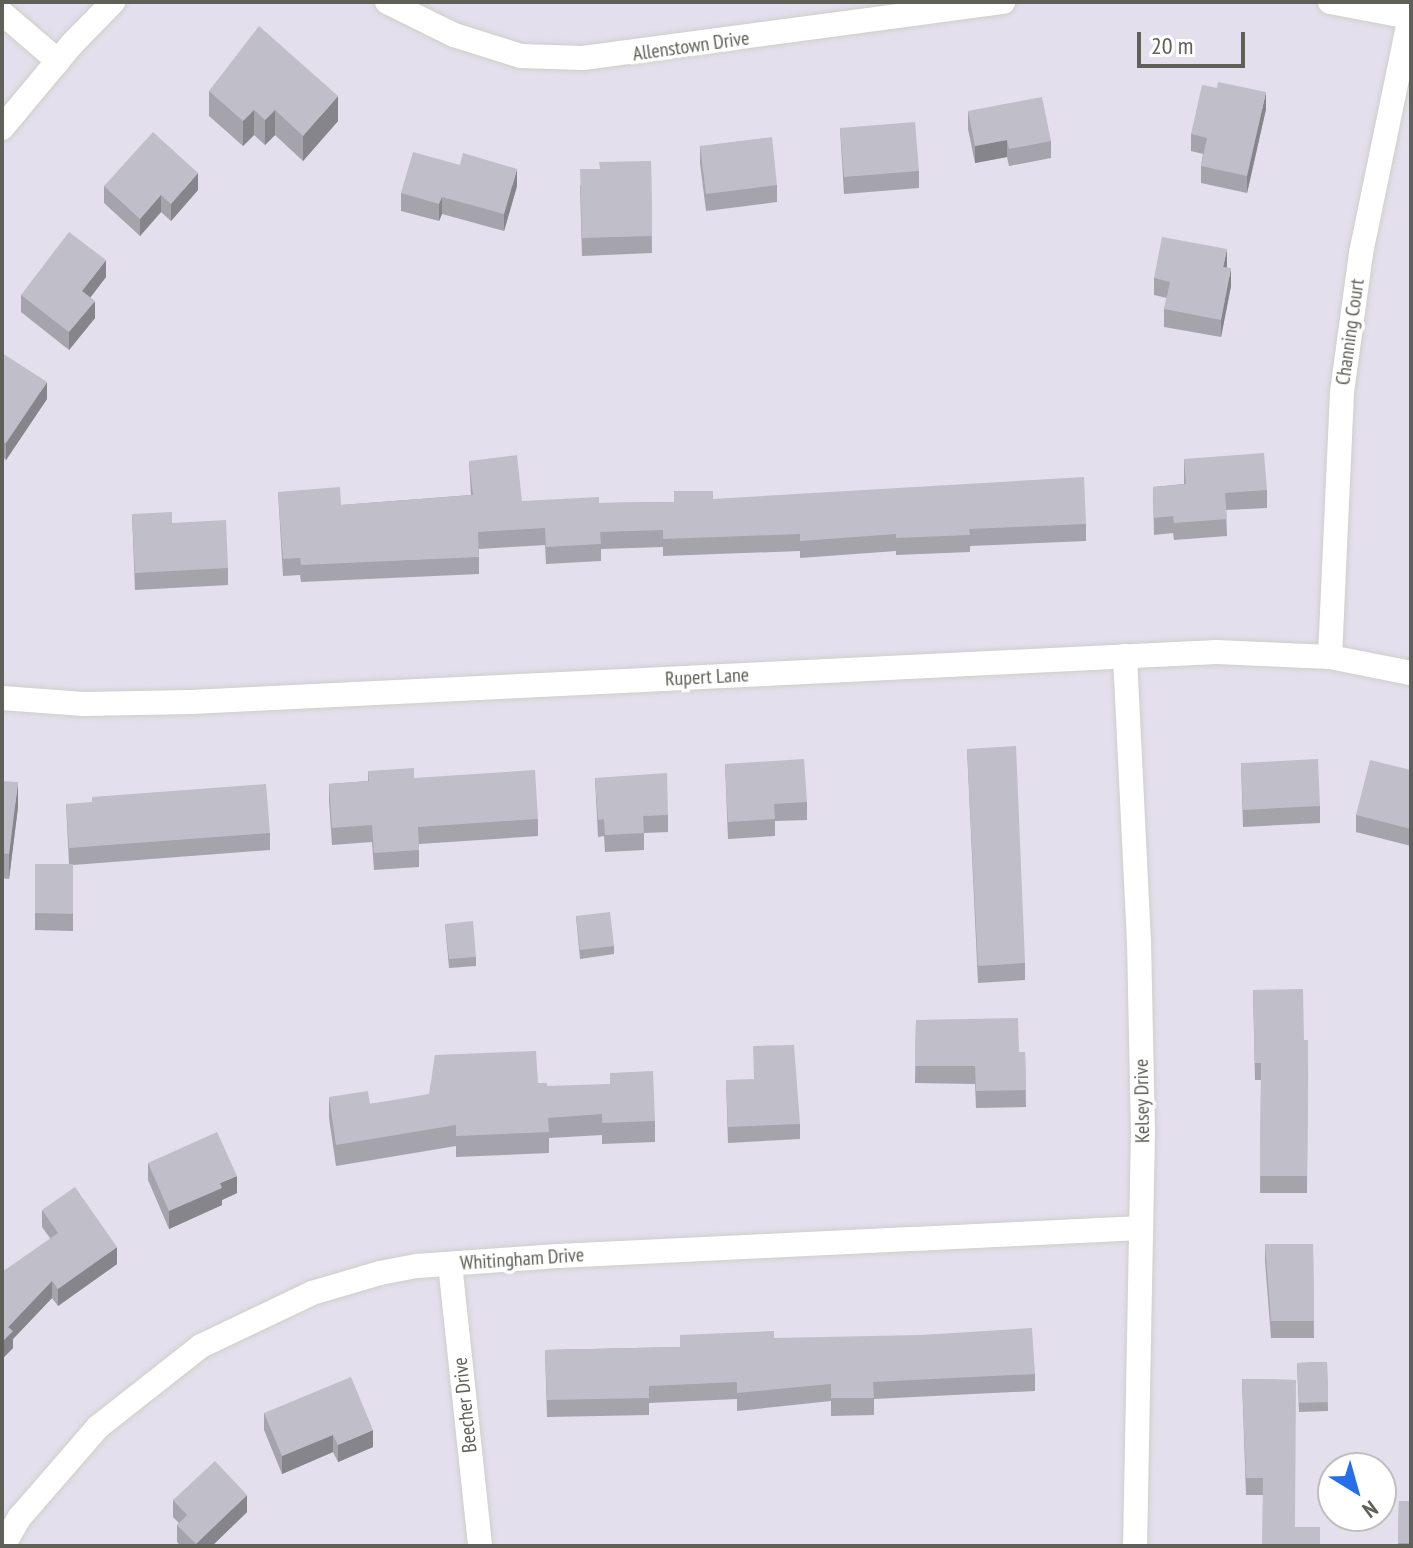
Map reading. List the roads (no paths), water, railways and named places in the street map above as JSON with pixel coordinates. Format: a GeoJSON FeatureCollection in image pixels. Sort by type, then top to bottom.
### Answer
{"type":"FeatureCollection","features":[{"type":"Feature","properties":{"kind":"street"},"geometry":{"type":"LineString","coordinates":[[2,128],[113,2]]}},
{"type":"Feature","properties":{"kind":"street","name":"Allenstown Drive"},"geometry":{"type":"LineString","coordinates":[[387,2],[454,35],[521,56],[583,58],[1003,2]]}},
{"type":"Feature","properties":{"kind":"street"},"geometry":{"type":"LineString","coordinates":[[1330,2],[1410,15]]}},
{"type":"Feature","properties":{"kind":"street"},"geometry":{"type":"LineString","coordinates":[[2,13],[58,61]]}},
{"type":"Feature","properties":{"kind":"street","name":"Channing Court"},"geometry":{"type":"LineString","coordinates":[[1330,657],[1342,392],[1361,253],[1410,15]]}},
{"type":"Feature","properties":{"kind":"street","name":"Rupert Lane"},"geometry":{"type":"LineString","coordinates":[[2,698],[84,704],[191,702],[1216,652],[1330,657],[1411,673]]}},
{"type":"Feature","properties":{"kind":"street","name":"Kelsey Drive"},"geometry":{"type":"LineString","coordinates":[[1125,656],[1139,941],[1141,1228],[1135,1546]]}},
{"type":"Feature","properties":{"kind":"street","name":"Whitingham Drive"},"geometry":{"type":"LineString","coordinates":[[3,1546],[20,1517],[98,1427],[201,1346],[312,1293],[380,1273],[450,1264],[1141,1228]]}},
{"type":"Feature","properties":{"kind":"street","name":"Beecher Drive"},"geometry":{"type":"LineString","coordinates":[[450,1264],[480,1546]]}}]}
